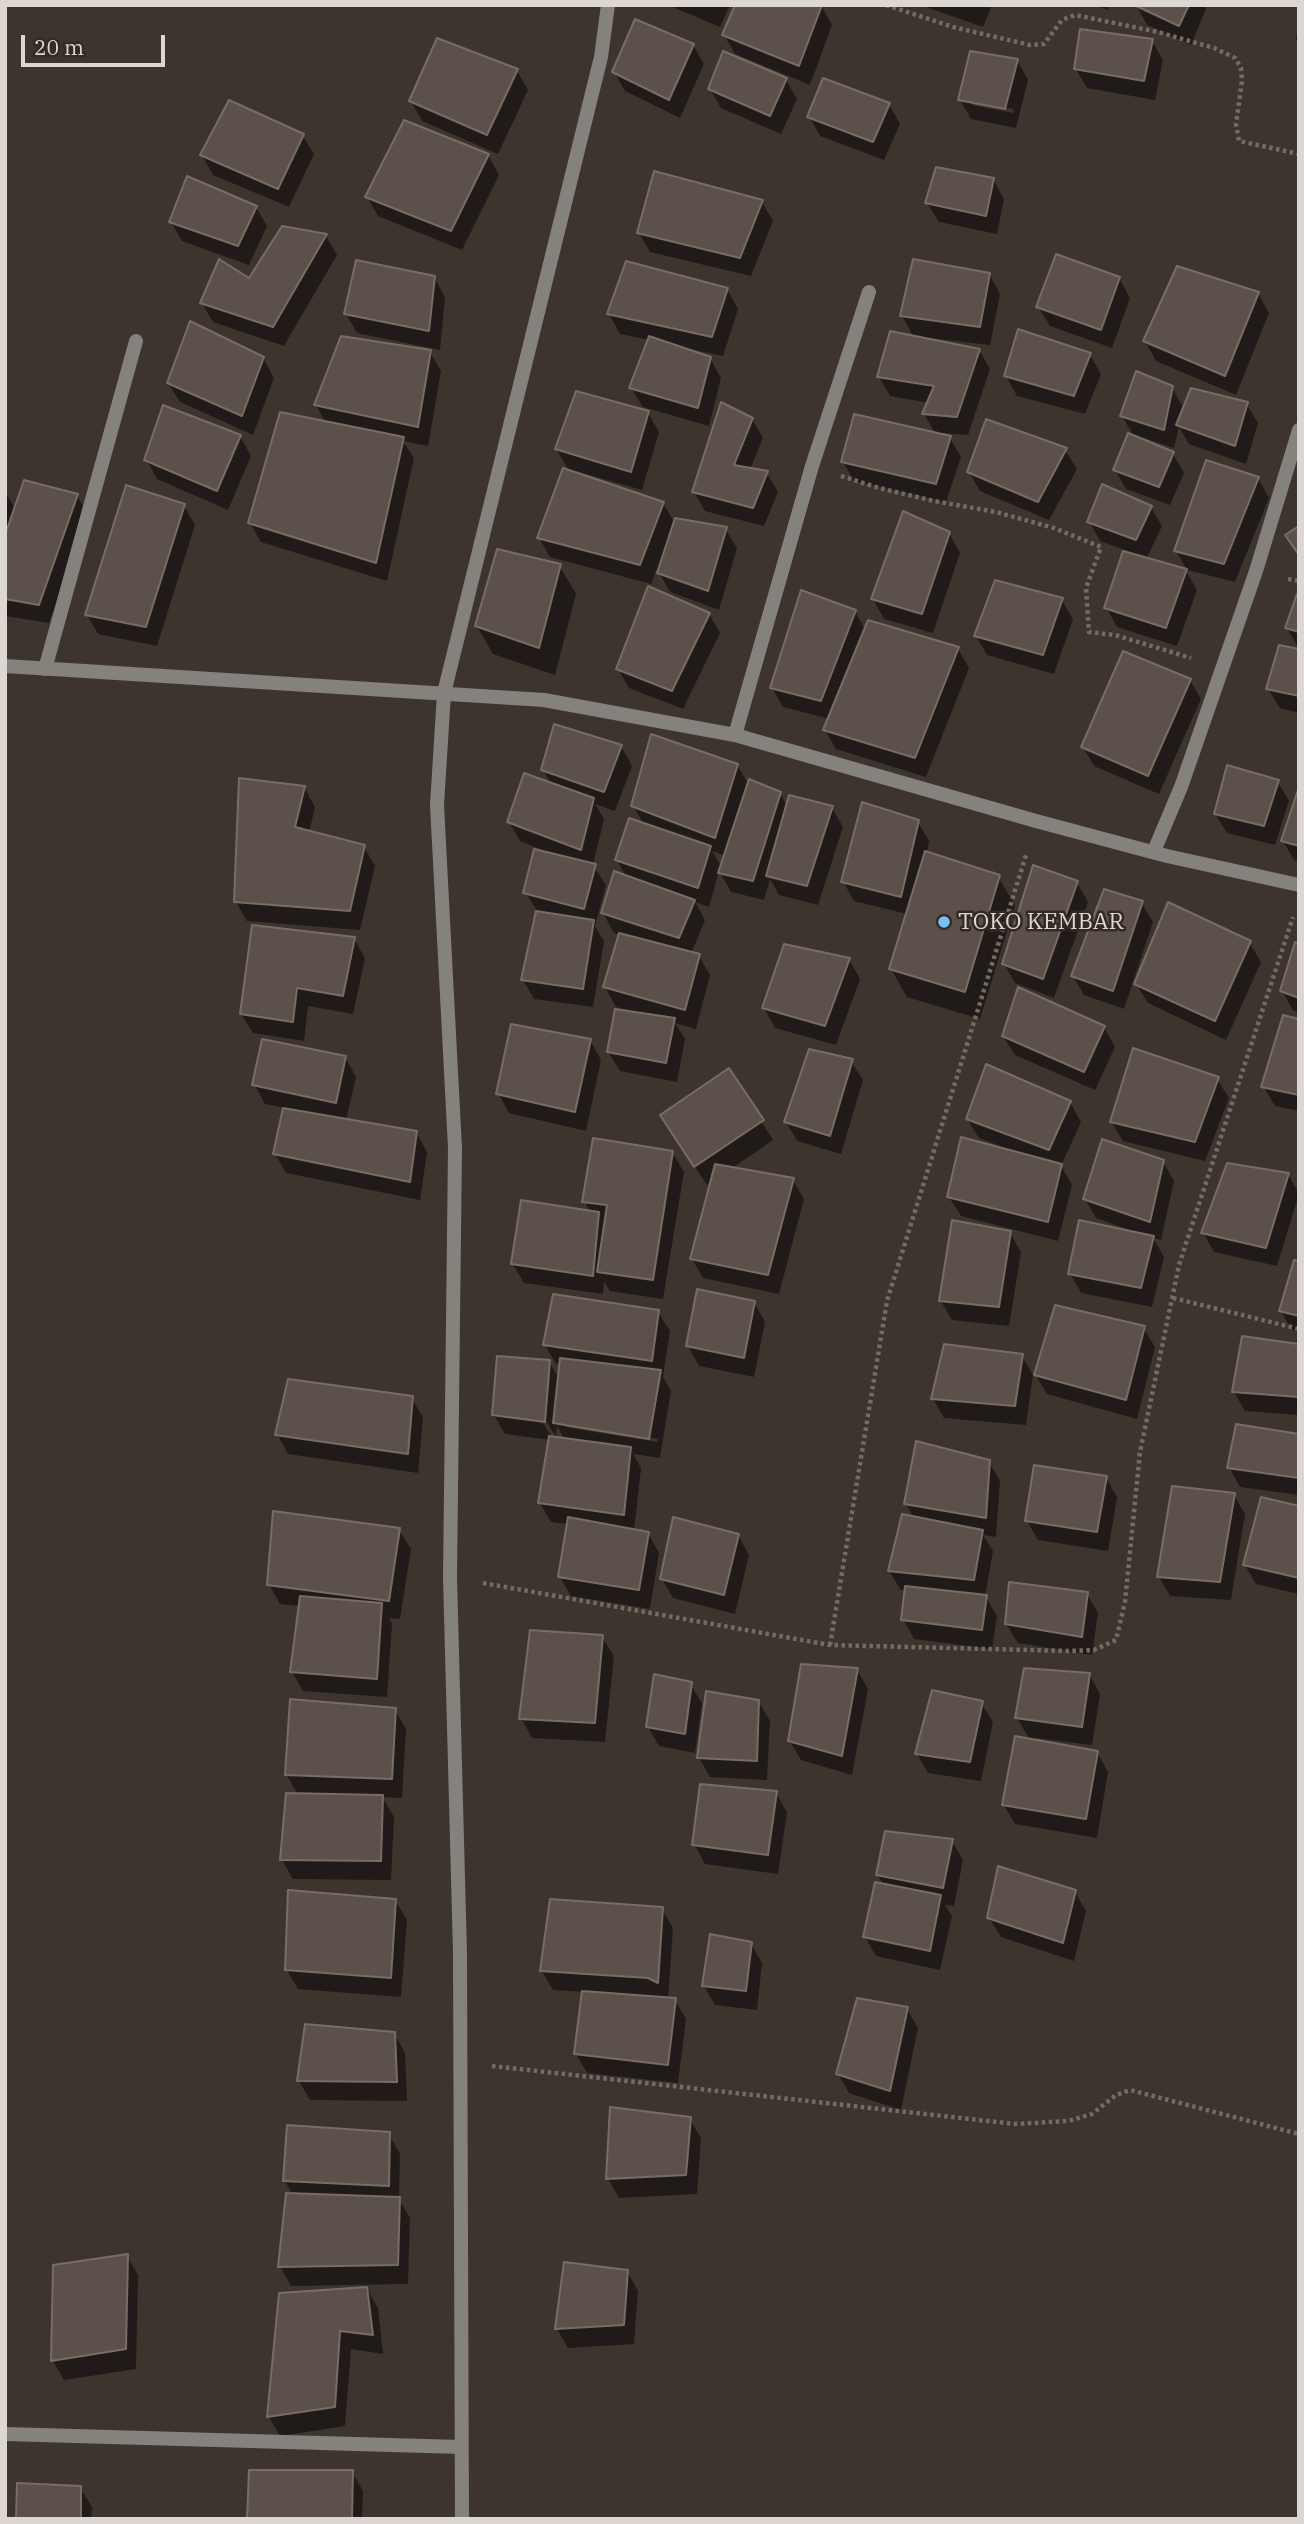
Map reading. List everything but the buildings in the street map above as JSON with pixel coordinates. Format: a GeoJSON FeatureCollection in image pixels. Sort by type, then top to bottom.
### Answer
{"type":"FeatureCollection","features":[{"type":"Feature","properties":{"kind":"street"},"geometry":{"type":"LineString","coordinates":[[463,2519],[460,1953],[450,1577],[455,1147],[437,805],[443,693],[601,57],[608,5]]}},
{"type":"Feature","properties":{"kind":"street"},"geometry":{"type":"LineString","coordinates":[[736,735],[813,466],[869,292]]}},
{"type":"Feature","properties":{"kind":"street"},"geometry":{"type":"LineString","coordinates":[[45,669],[136,341]]}},
{"type":"Feature","properties":{"kind":"street"},"geometry":{"type":"LineString","coordinates":[[1154,851],[1181,788],[1256,571],[1299,430]]}},
{"type":"Feature","properties":{"kind":"street"},"geometry":{"type":"LineString","coordinates":[[5,666],[544,700],[736,735],[1036,821],[1299,885]]}},
{"type":"Feature","properties":{"kind":"street"},"geometry":{"type":"LineString","coordinates":[[5,2434],[461,2447]]}},
{"type":"Feature","properties":{"kind":"path"},"geometry":{"type":"LineString","coordinates":[[886,5],[953,27],[1030,45],[1045,44],[1062,20],[1075,15],[1158,32],[1214,48],[1235,58],[1241,68],[1242,81],[1236,124],[1239,141],[1299,154]]}},
{"type":"Feature","properties":{"kind":"path"},"geometry":{"type":"LineString","coordinates":[[813,466],[879,488],[1019,518],[1054,528],[1101,547],[1086,587],[1089,632],[1146,643],[1179,653],[1221,671]]}},
{"type":"Feature","properties":{"kind":"path"},"geometry":{"type":"LineString","coordinates":[[830,1645],[887,1301],[1036,821]]}},
{"type":"Feature","properties":{"kind":"path"},"geometry":{"type":"LineString","coordinates":[[450,1577],[830,1645],[1069,1651],[1094,1650],[1116,1640],[1125,1602],[1140,1452],[1179,1265],[1294,913]]}},
{"type":"Feature","properties":{"kind":"path"},"geometry":{"type":"LineString","coordinates":[[1172,1298],[1299,1329]]}},
{"type":"Feature","properties":{"kind":"path"},"geometry":{"type":"LineString","coordinates":[[460,2063],[1016,2124],[1068,2121],[1092,2114],[1116,2095],[1130,2090],[1299,2134]]}},
{"type":"Feature","properties":{"kind":"place","name":"TOKO KEMBAR"},"geometry":{"type":"Point","coordinates":[944,922]}}]}
